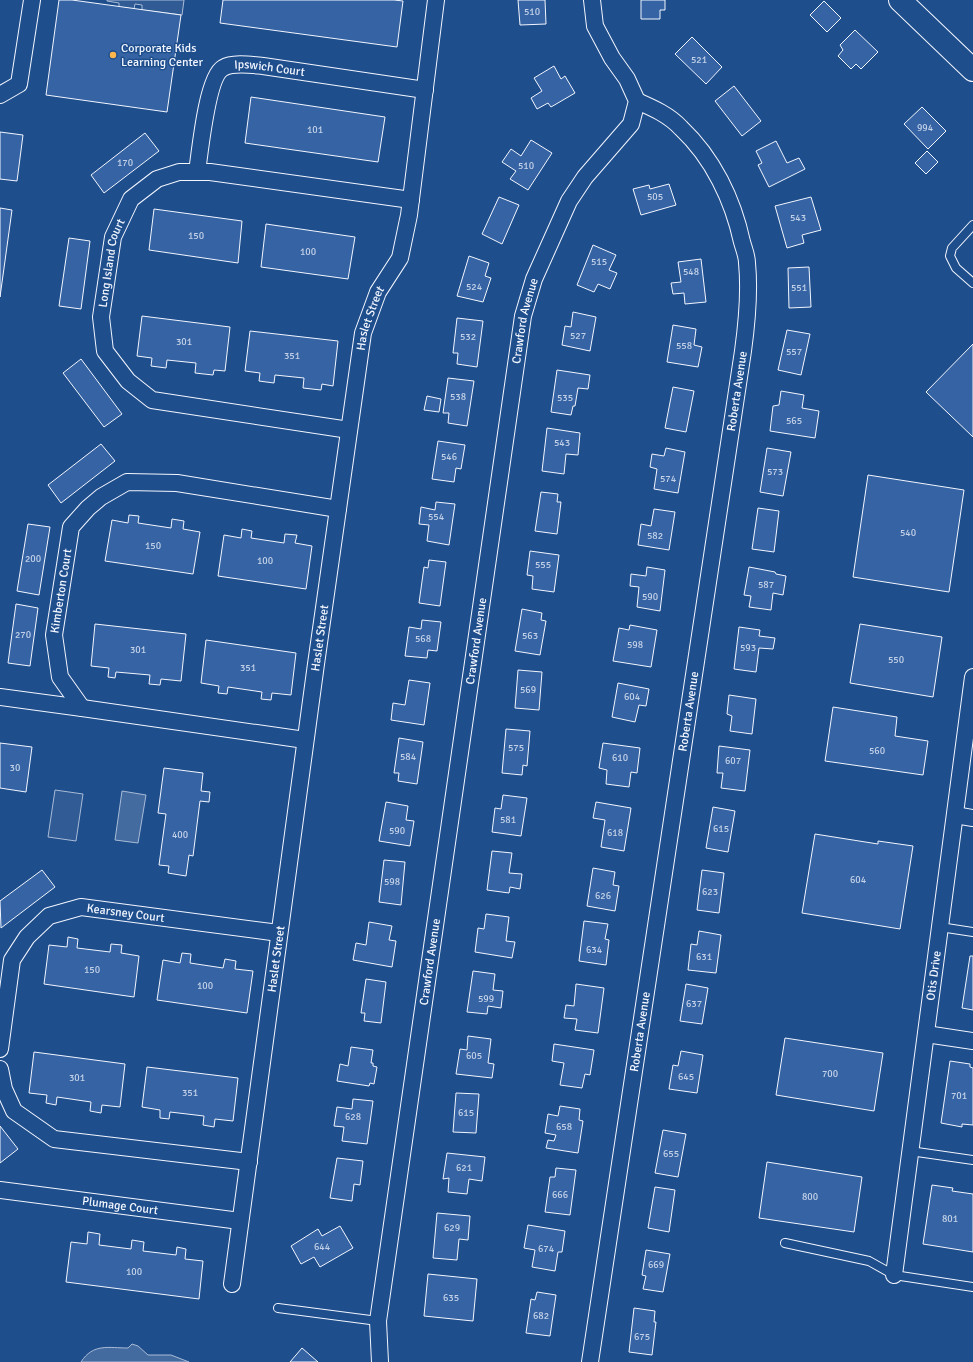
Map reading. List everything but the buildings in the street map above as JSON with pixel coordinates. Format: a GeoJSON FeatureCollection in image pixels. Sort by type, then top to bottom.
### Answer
{"type":"FeatureCollection","features":[{"type":"Feature","properties":{"kind":"street"},"geometry":{"type":"LineString","coordinates":[[0,95],[19,84],[32,0]]}},
{"type":"Feature","properties":{"kind":"street","name":"Haslet Street"},"geometry":{"type":"LineString","coordinates":[[232,1284],[305,740],[363,333],[378,292],[400,258],[409,215],[436,0]]}},
{"type":"Feature","properties":{"kind":"street"},"geometry":{"type":"LineString","coordinates":[[592,0],[595,26],[612,58],[627,78],[637,101]]}},
{"type":"Feature","properties":{"kind":"street"},"geometry":{"type":"LineString","coordinates":[[900,0],[973,70]]}},
{"type":"Feature","properties":{"kind":"street","name":"Ipswich Court"},"geometry":{"type":"LineString","coordinates":[[197,172],[210,90],[215,77],[223,68],[241,64],[263,66],[425,90]]}},
{"type":"Feature","properties":{"kind":"street","name":"Crawford Avenue"},"geometry":{"type":"LineString","coordinates":[[378,1321],[523,316],[534,279],[569,201],[585,177],[631,124],[637,101]]}},
{"type":"Feature","properties":{"kind":"street","name":"Roberta Avenue"},"geometry":{"type":"LineString","coordinates":[[590,1362],[743,351],[748,308],[747,262],[739,226],[726,192],[703,153],[681,127],[657,110],[637,101]]}},
{"type":"Feature","properties":{"kind":"street","name":"Long Island Court"},"geometry":{"type":"LineString","coordinates":[[350,430],[152,400],[128,381],[105,351],[101,317],[112,237],[131,200],[157,179],[179,172],[210,172],[411,200]]}},
{"type":"Feature","properties":{"kind":"street","name":"Kimberton Court"},"geometry":{"type":"LineString","coordinates":[[82,708],[60,677],[54,635],[71,527],[88,508],[101,497],[128,482],[177,483],[338,509]]}},
{"type":"Feature","properties":{"kind":"street","name":"Otis Drive"},"geometry":{"type":"LineString","coordinates":[[894,1275],[955,815],[971,711],[973,680]]}},
{"type":"Feature","properties":{"kind":"street"},"geometry":{"type":"LineString","coordinates":[[0,697],[305,740]]}},
{"type":"Feature","properties":{"kind":"street"},"geometry":{"type":"LineString","coordinates":[[955,815],[973,818]]}},
{"type":"Feature","properties":{"kind":"street","name":"Kearsney Court"},"geometry":{"type":"LineString","coordinates":[[0,1049],[12,960],[27,937],[49,916],[82,907],[279,933]]}},
{"type":"Feature","properties":{"kind":"street"},"geometry":{"type":"LineString","coordinates":[[926,1034],[973,1041]]}},
{"type":"Feature","properties":{"kind":"street"},"geometry":{"type":"LineString","coordinates":[[0,1069],[4,1089],[14,1112],[54,1140],[249,1162]]}},
{"type":"Feature","properties":{"kind":"street","name":"Plumage Court"},"geometry":{"type":"LineString","coordinates":[[0,1190],[240,1222]]}},
{"type":"Feature","properties":{"kind":"street"},"geometry":{"type":"LineString","coordinates":[[378,1321],[380,1362]]}},
{"type":"Feature","properties":{"kind":"lane"},"geometry":{"type":"LineString","coordinates":[[973,225],[952,248],[950,256],[956,268],[973,283]]}},
{"type":"Feature","properties":{"kind":"lane"},"geometry":{"type":"LineString","coordinates":[[940,927],[973,932]]}},
{"type":"Feature","properties":{"kind":"lane"},"geometry":{"type":"LineString","coordinates":[[910,1151],[973,1160]]}},
{"type":"Feature","properties":{"kind":"lane"},"geometry":{"type":"LineString","coordinates":[[785,1242],[869,1261],[894,1275],[973,1287]]}},
{"type":"Feature","properties":{"kind":"lane"},"geometry":{"type":"LineString","coordinates":[[278,1308],[378,1321]]}},
{"type":"Feature","properties":{"kind":"shaded area"},"geometry":{"type":"Polygon","coordinates":[[[107,0],[184,0],[182,15],[142,10],[142,5],[135,4],[134,9],[119,7],[119,3],[107,0]]]}},
{"type":"Feature","properties":{"kind":"shaded area"},"geometry":{"type":"Polygon","coordinates":[[[55,790],[83,794],[76,841],[48,837],[55,790]]]}},
{"type":"Feature","properties":{"kind":"shaded area"},"geometry":{"type":"Polygon","coordinates":[[[122,791],[146,795],[138,843],[115,840],[122,791]]]}},
{"type":"Feature","properties":{"kind":"shaded area"},"geometry":{"type":"Polygon","coordinates":[[[132,1344],[138,1346],[148,1355],[171,1355],[189,1362],[81,1362],[86,1356],[96,1349],[108,1347],[128,1348],[132,1344]]]}},
{"type":"Feature","properties":{"kind":"place","name":"Corporate Kids Learning Center"},"geometry":{"type":"Point","coordinates":[113,55]}}]}
